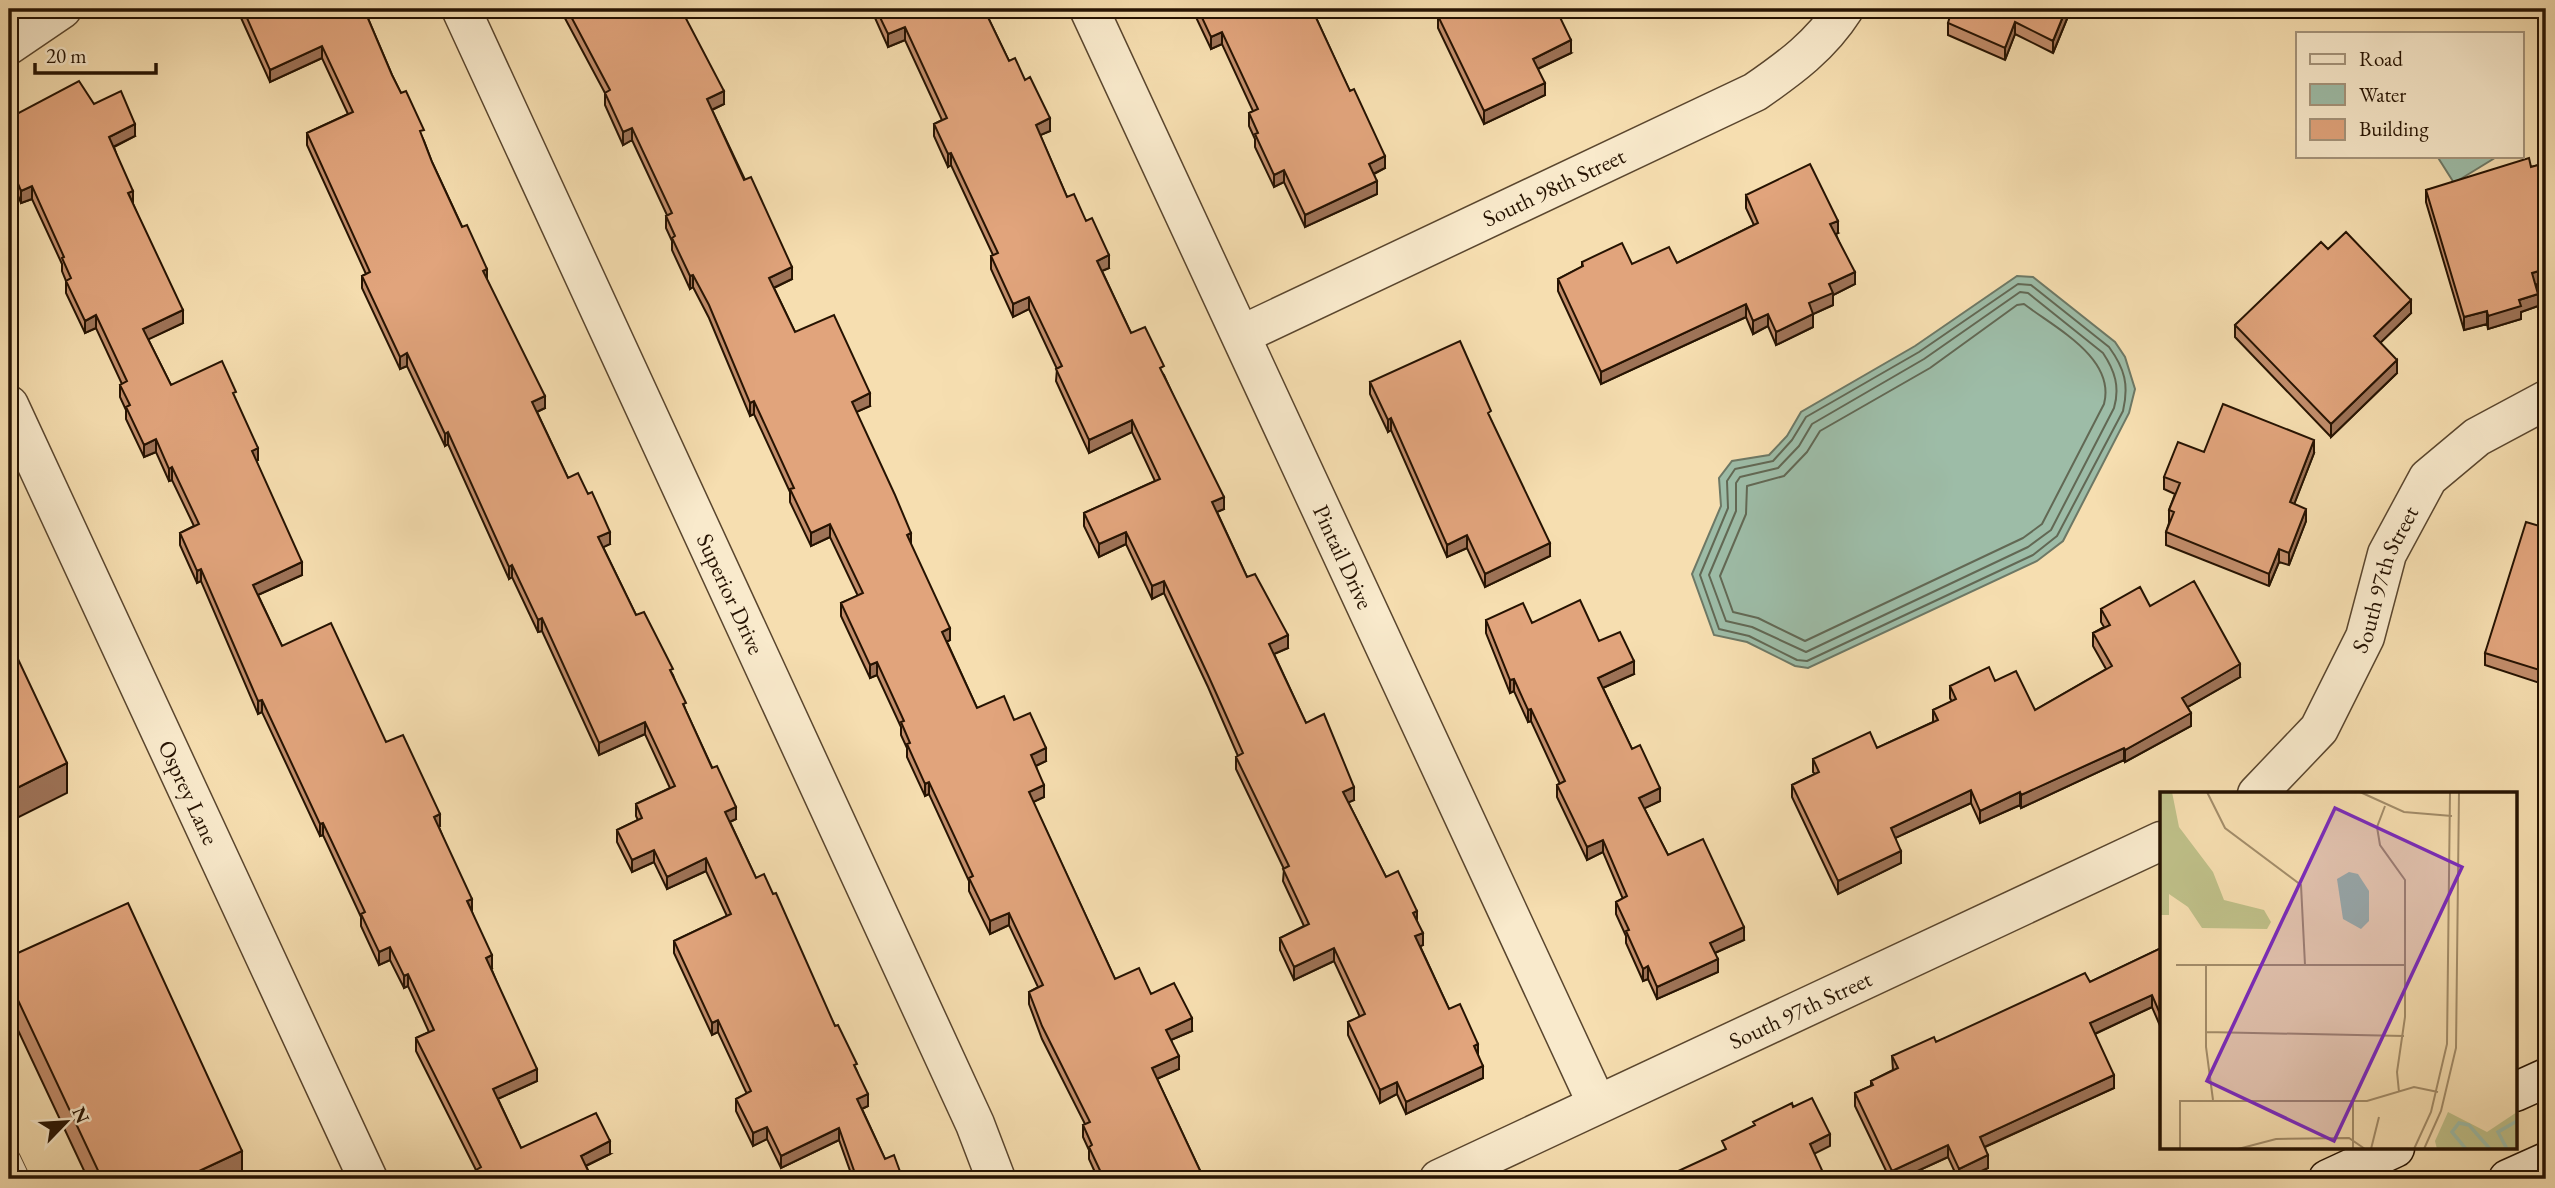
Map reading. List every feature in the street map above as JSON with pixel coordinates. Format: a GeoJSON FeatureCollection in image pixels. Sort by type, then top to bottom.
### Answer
{"type":"FeatureCollection","features":[{"type":"Feature","properties":{"kind":"street"},"geometry":{"type":"LineString","coordinates":[[9,45],[62,9]]}},
{"type":"Feature","properties":{"kind":"street","name":"Superior Drive"},"geometry":{"type":"LineString","coordinates":[[461,9],[975,1124],[996,1179]]}},
{"type":"Feature","properties":{"kind":"street","name":"Pintail Drive"},"geometry":{"type":"LineString","coordinates":[[1089,9],[1597,1104]]}},
{"type":"Feature","properties":{"kind":"street","name":"South 98th Street"},"geometry":{"type":"LineString","coordinates":[[1241,335],[1755,92],[1800,61],[1823,39],[1844,9]]}},
{"type":"Feature","properties":{"kind":"street","name":"South 97th Street"},"geometry":{"type":"LineString","coordinates":[[2259,792],[2319,729],[2365,637],[2387,554],[2428,478],[2477,437],[2546,400]]}},
{"type":"Feature","properties":{"kind":"street","name":"Osprey Lane"},"geometry":{"type":"LineString","coordinates":[[9,405],[368,1179]]}},
{"type":"Feature","properties":{"kind":"street","name":"South 97th Street"},"geometry":{"type":"LineString","coordinates":[[1439,1179],[2160,841]]}},
{"type":"Feature","properties":{"kind":"street"},"geometry":{"type":"LineString","coordinates":[[2516,1093],[2546,1078]]}},
{"type":"Feature","properties":{"kind":"street"},"geometry":{"type":"LineString","coordinates":[[2328,1179],[2392,1150]]}},
{"type":"Feature","properties":{"kind":"street"},"geometry":{"type":"LineString","coordinates":[[2508,1179],[2546,1162]]}},
{"type":"Feature","properties":{"kind":"lane"},"geometry":{"type":"LineString","coordinates":[[9,1160],[18,1179]]}},
{"type":"Feature","properties":{"kind":"water"},"geometry":{"type":"Polygon","coordinates":[[[2438,158],[2495,158],[2454,183],[2438,158]]]}},
{"type":"Feature","properties":{"kind":"water"},"geometry":{"type":"Polygon","coordinates":[[[2017,276],[2033,277],[2115,342],[2125,357],[2135,389],[2129,413],[2063,541],[2037,561],[1808,668],[1795,666],[1747,642],[1714,635],[1692,574],[1721,506],[1719,478],[1732,461],[1769,455],[1787,436],[1801,412],[1915,346],[2017,276]]]}},
{"type":"Feature","properties":{"kind":"building"},"geometry":{"type":"Polygon","coordinates":[[[243,9],[364,9],[392,75],[401,93],[406,91],[424,130],[420,131],[432,162],[462,227],[467,225],[487,269],[483,271],[545,396],[532,402],[568,478],[578,473],[588,494],[592,492],[610,532],[598,537],[636,615],[644,612],[673,669],[670,670],[686,703],[683,704],[712,768],[717,766],[736,807],[725,812],[756,878],[764,874],[773,894],[776,893],[835,1026],[838,1025],[857,1064],[854,1065],[868,1094],[857,1099],[885,1159],[894,1155],[902,1177],[906,1176],[907,1179],[857,1179],[839,1128],[781,1156],[767,1127],[753,1133],[736,1099],[751,1091],[718,1020],[712,1023],[674,941],[731,914],[706,858],[667,877],[654,850],[632,860],[617,830],[642,818],[636,804],[675,786],[645,722],[599,743],[542,618],[538,620],[512,565],[509,567],[448,432],[445,434],[407,353],[400,357],[362,276],[370,272],[307,133],[353,112],[322,46],[270,70],[243,9]]]}},
{"type":"Feature","properties":{"kind":"building"},"geometry":{"type":"Polygon","coordinates":[[[567,9],[681,9],[724,91],[707,99],[744,180],[751,177],[792,267],[769,278],[795,332],[834,315],[870,393],[852,402],[911,533],[907,535],[950,628],[942,632],[977,708],[1004,696],[1014,720],[1030,713],[1046,748],[1031,755],[1044,785],[1029,792],[1115,979],[1139,968],[1151,994],[1174,983],[1192,1018],[1166,1030],[1179,1056],[1152,1068],[1204,1179],[1104,1179],[1089,1147],[1092,1145],[1083,1125],[1090,1122],[1042,1026],[1029,992],[1043,985],[1009,913],[990,921],[969,878],[973,876],[929,782],[925,784],[907,744],[910,743],[901,722],[904,721],[877,662],[870,665],[841,603],[863,593],[830,524],[811,533],[790,489],[794,488],[754,401],[750,403],[709,305],[693,275],[690,276],[672,238],[675,236],[666,216],[672,213],[632,128],[623,132],[605,93],[610,90],[567,9]]]}},
{"type":"Feature","properties":{"kind":"building"},"geometry":{"type":"Polygon","coordinates":[[[876,9],[984,9],[1009,61],[1015,58],[1025,80],[1030,77],[1050,118],[1036,125],[1067,197],[1074,194],[1086,221],[1092,218],[1109,255],[1097,261],[1131,333],[1145,327],[1164,366],[1160,368],[1224,497],[1212,502],[1247,577],[1255,574],[1288,635],[1269,644],[1306,723],[1324,714],[1354,787],[1343,792],[1386,877],[1398,871],[1417,911],[1413,913],[1423,933],[1415,936],[1449,1009],[1460,1004],[1478,1044],[1474,1046],[1483,1066],[1406,1102],[1397,1082],[1380,1090],[1348,1022],[1365,1014],[1334,948],[1294,967],[1280,938],[1309,924],[1283,869],[1289,866],[1236,757],[1243,753],[1208,675],[1164,581],[1152,586],[1126,532],[1099,544],[1084,513],[1160,479],[1132,420],[1089,440],[1056,369],[1062,366],[1029,297],[1013,304],[991,256],[998,253],[951,153],[948,154],[934,124],[947,118],[905,27],[888,34],[876,9]]]}},
{"type":"Feature","properties":{"kind":"building"},"geometry":{"type":"Polygon","coordinates":[[[1198,9],[1312,9],[1350,91],[1354,89],[1385,156],[1369,164],[1377,181],[1305,215],[1284,170],[1274,175],[1255,134],[1258,133],[1249,113],[1258,109],[1222,32],[1211,37],[1198,9]]]}},
{"type":"Feature","properties":{"kind":"building"},"geometry":{"type":"Polygon","coordinates":[[[1453,9],[1556,9],[1571,40],[1533,59],[1545,83],[1484,111],[1438,16],[1453,9]]]}},
{"type":"Feature","properties":{"kind":"building"},"geometry":{"type":"Polygon","coordinates":[[[1952,9],[2066,9],[2053,41],[2015,22],[2005,48],[1948,23],[1952,9]]]}},
{"type":"Feature","properties":{"kind":"building"},"geometry":{"type":"Polygon","coordinates":[[[79,81],[94,104],[121,91],[135,124],[109,137],[133,191],[128,193],[183,310],[143,329],[171,385],[222,361],[258,448],[252,451],[302,562],[253,585],[282,646],[331,623],[386,742],[403,735],[440,814],[434,817],[472,899],[467,901],[492,955],[486,958],[537,1069],[493,1089],[521,1148],[596,1113],[610,1141],[581,1156],[592,1179],[481,1179],[476,1170],[481,1167],[416,1038],[434,1030],[408,974],[404,976],[390,947],[379,952],[361,914],[365,912],[323,823],[320,824],[262,700],[258,701],[201,569],[197,571],[180,533],[199,524],[156,439],[144,445],[126,407],[130,405],[120,385],[127,381],[96,315],[85,321],[66,281],[71,278],[62,258],[64,257],[32,186],[21,191],[9,162],[9,118],[79,81]]]}},
{"type":"Feature","properties":{"kind":"building"},"geometry":{"type":"Polygon","coordinates":[[[2529,158],[2531,167],[2546,163],[2546,269],[2532,273],[2538,294],[2519,300],[2521,306],[2488,316],[2487,311],[2464,317],[2426,190],[2529,158]]]}},
{"type":"Feature","properties":{"kind":"building"},"geometry":{"type":"Polygon","coordinates":[[[1810,164],[1838,221],[1830,224],[1855,272],[1829,284],[1833,293],[1809,303],[1813,314],[1776,332],[1768,314],[1753,321],[1746,304],[1601,372],[1558,279],[1583,266],[1582,262],[1622,243],[1632,264],[1669,247],[1677,263],[1758,223],[1746,195],[1810,164]]]}},
{"type":"Feature","properties":{"kind":"building"},"geometry":{"type":"Polygon","coordinates":[[[2346,232],[2411,300],[2374,336],[2397,360],[2331,424],[2235,325],[2321,242],[2328,249],[2346,232]]]}},
{"type":"Feature","properties":{"kind":"building"},"geometry":{"type":"Polygon","coordinates":[[[1460,341],[1491,411],[1488,413],[1550,543],[1485,574],[1467,535],[1447,545],[1391,418],[1388,420],[1370,382],[1460,341]]]}},
{"type":"Feature","properties":{"kind":"building"},"geometry":{"type":"Polygon","coordinates":[[[2223,404],[2314,440],[2290,502],[2306,509],[2289,553],[2279,549],[2269,574],[2166,532],[2174,512],[2169,510],[2180,483],[2164,477],[2178,442],[2204,452],[2223,404]]]}},
{"type":"Feature","properties":{"kind":"building"},"geometry":{"type":"Polygon","coordinates":[[[2526,522],[2546,528],[2546,672],[2485,653],[2526,522]]]}},
{"type":"Feature","properties":{"kind":"building"},"geometry":{"type":"Polygon","coordinates":[[[2194,581],[2240,664],[2182,698],[2191,713],[2125,750],[2124,748],[1980,811],[1971,790],[1891,828],[1901,851],[1838,881],[1792,785],[1819,772],[1813,759],[1870,732],[1877,748],[1938,720],[1933,710],[1956,699],[1950,686],[1989,667],[1995,681],[2016,671],[2035,710],[2112,666],[2093,633],[2110,625],[2101,609],[2140,587],[2150,606],[2194,581]]]}},
{"type":"Feature","properties":{"kind":"building"},"geometry":{"type":"Polygon","coordinates":[[[1580,600],[1599,641],[1620,632],[1634,661],[1598,678],[1632,749],[1640,745],[1660,788],[1639,798],[1668,855],[1703,839],[1744,927],[1710,943],[1718,959],[1657,987],[1648,966],[1643,969],[1626,931],[1629,930],[1616,902],[1627,896],[1603,840],[1587,847],[1557,785],[1565,781],[1531,709],[1528,710],[1514,679],[1510,680],[1486,620],[1523,603],[1532,623],[1580,600]]]}},
{"type":"Feature","properties":{"kind":"building"},"geometry":{"type":"Polygon","coordinates":[[[9,640],[67,763],[9,792],[9,640]]]}},
{"type":"Feature","properties":{"kind":"building"},"geometry":{"type":"Polygon","coordinates":[[[128,903],[242,1151],[182,1179],[102,1179],[9,981],[9,957],[128,903]]]}},
{"type":"Feature","properties":{"kind":"building"},"geometry":{"type":"Polygon","coordinates":[[[2160,948],[2160,1014],[2152,995],[2090,1023],[2114,1075],[1980,1137],[1988,1155],[1959,1169],[1948,1145],[1892,1171],[1855,1093],[1873,1085],[1871,1081],[1898,1068],[1892,1056],[1934,1037],[1936,1042],[2085,973],[2090,982],[2160,948]]]}},
{"type":"Feature","properties":{"kind":"building"},"geometry":{"type":"Polygon","coordinates":[[[1812,1098],[1830,1134],[1810,1144],[1826,1179],[1661,1179],[1726,1149],[1722,1141],[1755,1125],[1753,1122],[1792,1103],[1793,1107],[1812,1098]]]}}]}
